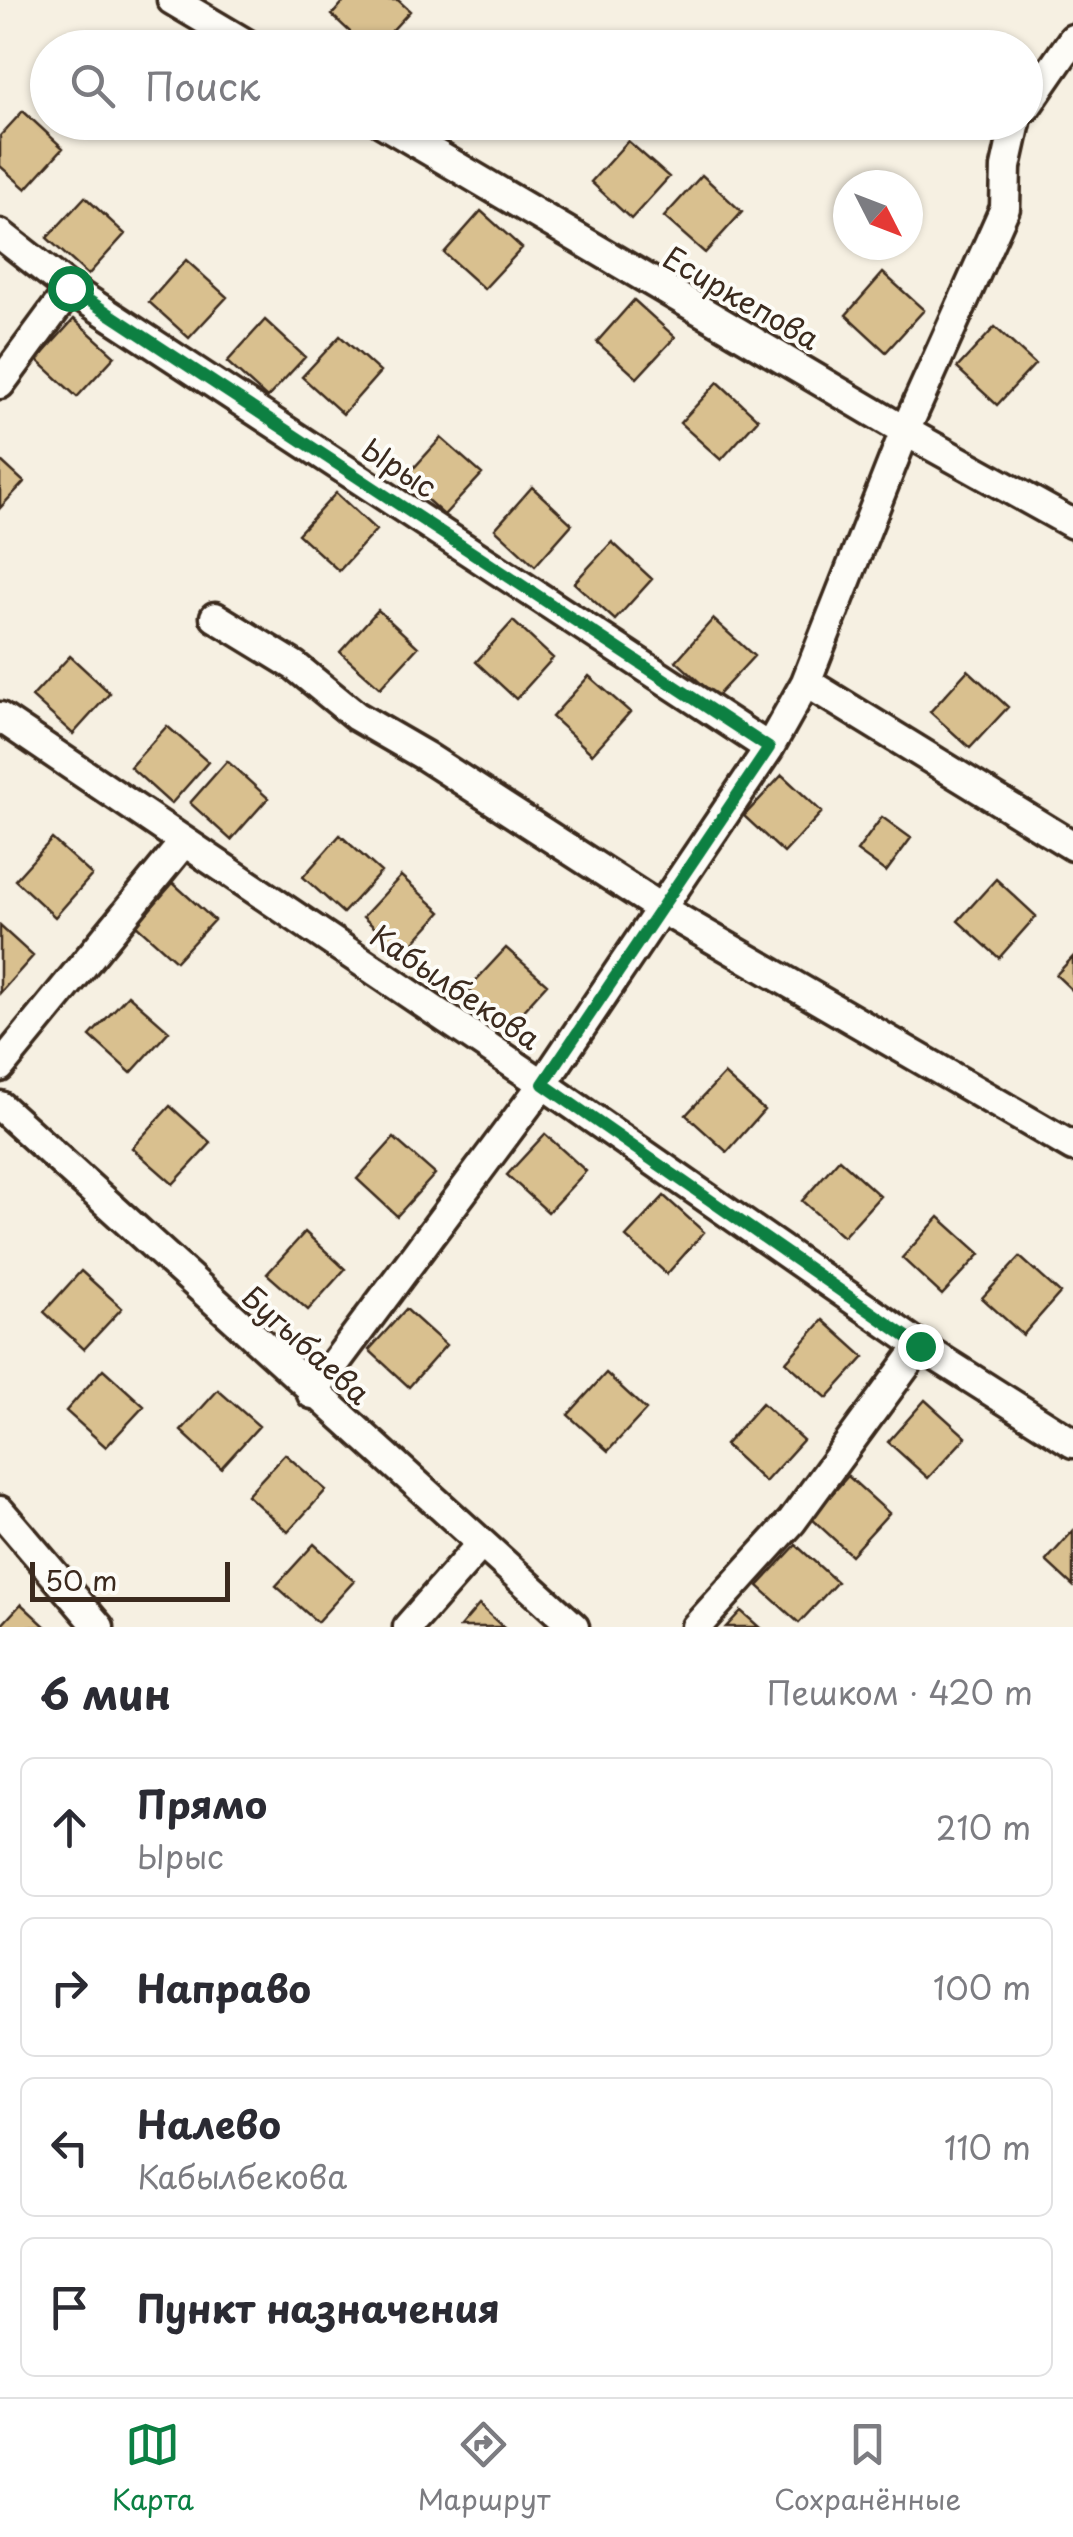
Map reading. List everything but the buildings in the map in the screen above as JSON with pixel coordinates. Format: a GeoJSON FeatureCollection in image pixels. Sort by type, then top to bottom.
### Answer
{"type":"FeatureCollection","features":[{"type":"Feature","properties":{"kind":"street"},"geometry":{"type":"LineString","coordinates":[[172,0],[223,30]]}},
{"type":"Feature","properties":{"kind":"street"},"geometry":{"type":"LineString","coordinates":[[1043,82],[1073,39]]}},
{"type":"Feature","properties":{"kind":"street","name":"Есиркепова"},"geometry":{"type":"LineString","coordinates":[[411,140],[1073,524]]}},
{"type":"Feature","properties":{"kind":"street"},"geometry":{"type":"LineString","coordinates":[[312,1394],[543,1084],[769,748],[806,682],[905,430],[1005,208],[1006,168],[1012,140]]}},
{"type":"Feature","properties":{"kind":"street","name":"Ырыс"},"geometry":{"type":"LineString","coordinates":[[0,234],[70,288],[769,748]]}},
{"type":"Feature","properties":{"kind":"street"},"geometry":{"type":"LineString","coordinates":[[0,384],[70,288]]}},
{"type":"Feature","properties":{"kind":"street"},"geometry":{"type":"LineString","coordinates":[[215,617],[295,666],[356,716],[426,756],[660,908],[1073,1147]]}},
{"type":"Feature","properties":{"kind":"street"},"geometry":{"type":"LineString","coordinates":[[806,682],[1073,846]]}},
{"type":"Feature","properties":{"kind":"street","name":"Кабылбекова"},"geometry":{"type":"LineString","coordinates":[[0,717],[543,1084],[920,1346],[1073,1443]]}},
{"type":"Feature","properties":{"kind":"street"},"geometry":{"type":"LineString","coordinates":[[0,1067],[184,842]]}},
{"type":"Feature","properties":{"kind":"street","name":"Бугыбаева"},"geometry":{"type":"LineString","coordinates":[[0,1106],[312,1394],[574,1627]]}},
{"type":"Feature","properties":{"kind":"street"},"geometry":{"type":"LineString","coordinates":[[696,1627],[792,1521],[920,1346]]}},
{"type":"Feature","properties":{"kind":"street"},"geometry":{"type":"LineString","coordinates":[[0,1511],[99,1627]]}},
{"type":"Feature","properties":{"kind":"street"},"geometry":{"type":"LineString","coordinates":[[408,1627],[481,1544]]}},
{"type":"Feature","properties":{"kind":"route"},"geometry":{"type":"LineString","coordinates":[[70,288],[769,748],[543,1084],[920,1346]]}}]}
